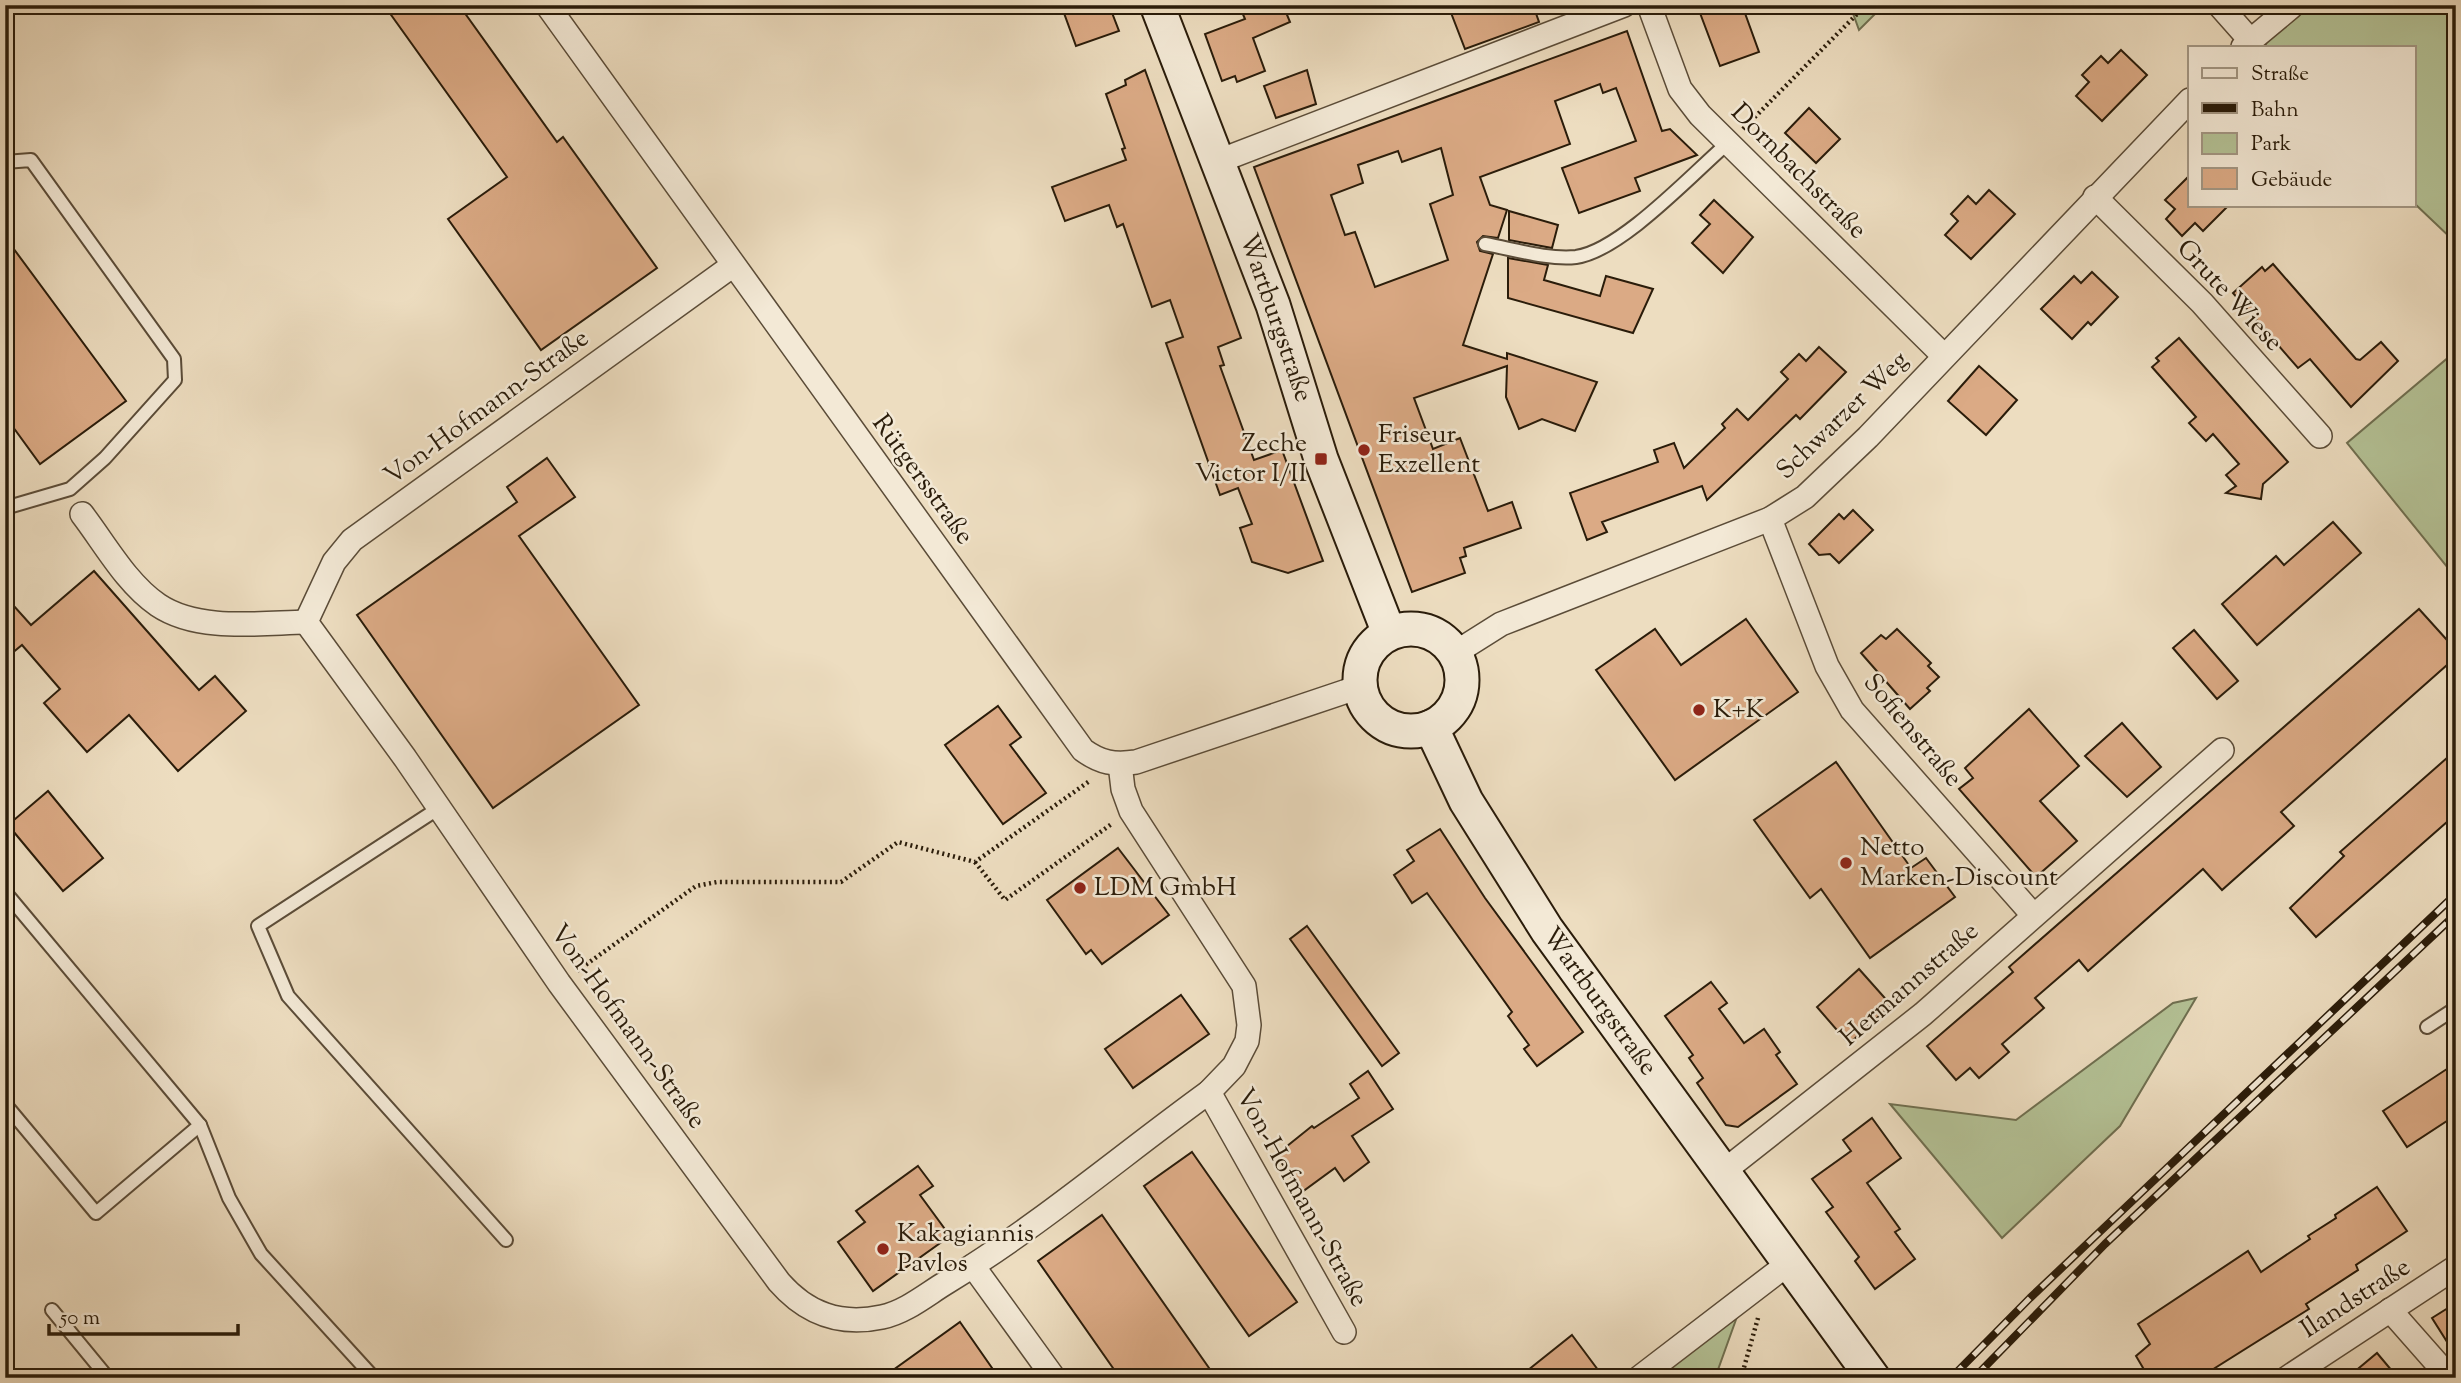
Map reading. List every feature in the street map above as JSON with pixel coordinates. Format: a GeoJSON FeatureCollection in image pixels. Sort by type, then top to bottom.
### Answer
{"type":"FeatureCollection","features":[{"type":"Feature","properties":{"kind":"main road","name":"Wartburgstraße"},"geometry":{"type":"LineString","coordinates":[[1157,5],[1277,316],[1321,459],[1389,633]]}},
{"type":"Feature","properties":{"kind":"main road"},"geometry":{"type":"LineString","coordinates":[[1409,628],[1431,632],[1455,653],[1462,677],[1458,701],[1451,712],[1431,727],[1404,731],[1386,725],[1371,713],[1359,687],[1360,671],[1365,655],[1389,633],[1409,628]]}},
{"type":"Feature","properties":{"kind":"main road","name":"Wartburgstraße"},"geometry":{"type":"LineString","coordinates":[[1431,727],[1466,801],[1511,876],[1600,1005],[1873,1378]]}},
{"type":"Feature","properties":{"kind":"street","name":"Rütgersstraße"},"geometry":{"type":"LineString","coordinates":[[547,5],[732,266],[1083,750],[1099,761],[1120,764]]}},
{"type":"Feature","properties":{"kind":"street"},"geometry":{"type":"LineString","coordinates":[[1219,161],[1624,5]]}},
{"type":"Feature","properties":{"kind":"street","name":"Dornbachstraße"},"geometry":{"type":"LineString","coordinates":[[1649,5],[1680,89],[1700,114],[1944,356]]}},
{"type":"Feature","properties":{"kind":"street"},"geometry":{"type":"LineString","coordinates":[[2219,5],[2247,44],[2291,7]]}},
{"type":"Feature","properties":{"kind":"street","name":"Schwarzer Weg"},"geometry":{"type":"LineString","coordinates":[[1455,653],[1501,624],[1770,519],[1805,497],[1868,437],[2188,102]]}},
{"type":"Feature","properties":{"kind":"street","name":"Grute Wiese"},"geometry":{"type":"LineString","coordinates":[[2095,197],[2202,303],[2320,436]]}},
{"type":"Feature","properties":{"kind":"street","name":"Von-Hofmann-Straße"},"geometry":{"type":"LineString","coordinates":[[732,266],[352,540],[334,562],[306,622],[439,808],[559,983],[779,1282],[807,1308],[824,1317],[842,1320],[885,1317],[905,1308],[973,1266],[1209,1092],[1234,1066],[1247,1041],[1250,1024],[1244,986],[1131,811],[1123,789],[1120,764]]}},
{"type":"Feature","properties":{"kind":"street"},"geometry":{"type":"LineString","coordinates":[[82,514],[134,584],[159,606],[186,617],[216,622],[306,622]]}},
{"type":"Feature","properties":{"kind":"street","name":"Sofienstraße"},"geometry":{"type":"LineString","coordinates":[[1770,519],[1822,654],[1852,710],[2033,915]]}},
{"type":"Feature","properties":{"kind":"street"},"geometry":{"type":"LineString","coordinates":[[1120,764],[1136,762],[1359,687]]}},
{"type":"Feature","properties":{"kind":"street","name":"Hermannstraße"},"geometry":{"type":"LineString","coordinates":[[1724,1171],[1923,1014],[2222,750]]}},
{"type":"Feature","properties":{"kind":"street","name":"Von-Hofmann-Straße"},"geometry":{"type":"LineString","coordinates":[[1209,1092],[1344,1332]]}},
{"type":"Feature","properties":{"kind":"street"},"geometry":{"type":"LineString","coordinates":[[1639,1378],[1789,1263]]}},
{"type":"Feature","properties":{"kind":"street"},"geometry":{"type":"LineString","coordinates":[[973,1266],[1054,1378]]}},
{"type":"Feature","properties":{"kind":"street","name":"Ilandstraße"},"geometry":{"type":"LineString","coordinates":[[2287,1378],[2456,1268]]}},
{"type":"Feature","properties":{"kind":"street"},"geometry":{"type":"LineString","coordinates":[[2390,1310],[2450,1378]]}},
{"type":"Feature","properties":{"kind":"lane"},"geometry":{"type":"LineString","coordinates":[[1485,244],[1572,257],[1591,254],[1627,230],[1729,142]]}},
{"type":"Feature","properties":{"kind":"lane"},"geometry":{"type":"LineString","coordinates":[[5,162],[31,160],[174,359],[175,380],[105,458],[70,489],[5,508]]}},
{"type":"Feature","properties":{"kind":"lane"},"geometry":{"type":"LineString","coordinates":[[70,489],[82,514]]}},
{"type":"Feature","properties":{"kind":"lane"},"geometry":{"type":"LineString","coordinates":[[439,808],[258,926],[288,996],[506,1240]]}},
{"type":"Feature","properties":{"kind":"lane"},"geometry":{"type":"LineString","coordinates":[[5,892],[200,1125],[229,1198],[261,1254],[374,1378]]}},
{"type":"Feature","properties":{"kind":"lane"},"geometry":{"type":"LineString","coordinates":[[2427,1027],[2456,1008]]}},
{"type":"Feature","properties":{"kind":"lane"},"geometry":{"type":"LineString","coordinates":[[5,1104],[96,1213],[200,1125]]}},
{"type":"Feature","properties":{"kind":"lane"},"geometry":{"type":"LineString","coordinates":[[52,1310],[108,1378]]}},
{"type":"Feature","properties":{"kind":"path"},"geometry":{"type":"LineString","coordinates":[[1729,142],[1866,5]]}},
{"type":"Feature","properties":{"kind":"path"},"geometry":{"type":"LineString","coordinates":[[975,862],[1088,781],[1120,764]]}},
{"type":"Feature","properties":{"kind":"path"},"geometry":{"type":"LineString","coordinates":[[559,983],[696,886],[717,883],[841,882],[898,842],[975,862],[1005,900],[1131,811]]}},
{"type":"Feature","properties":{"kind":"path"},"geometry":{"type":"LineString","coordinates":[[1741,1378],[1761,1306]]}},
{"type":"Feature","properties":{"kind":"green space"},"geometry":{"type":"Polygon","coordinates":[[[1850,5],[1884,5],[1859,30],[1850,5]]]}},
{"type":"Feature","properties":{"kind":"green space"},"geometry":{"type":"Polygon","coordinates":[[[2280,5],[2456,5],[2456,243],[2416,205],[2416,46],[2265,46],[2280,5]]]}},
{"type":"Feature","properties":{"kind":"green space"},"geometry":{"type":"Polygon","coordinates":[[[2456,351],[2456,578],[2347,443],[2456,351]]]}},
{"type":"Feature","properties":{"kind":"green space"},"geometry":{"type":"Polygon","coordinates":[[[2196,998],[2120,1126],[2002,1238],[1890,1104],[2016,1120],[2173,1003],[2196,998]]]}},
{"type":"Feature","properties":{"kind":"green space"},"geometry":{"type":"Polygon","coordinates":[[[1738,1314],[1715,1378],[1654,1378],[1738,1314]]]}},
{"type":"Feature","properties":{"kind":"building"},"geometry":{"type":"Polygon","coordinates":[[[384,5],[459,5],[557,142],[563,137],[657,268],[541,350],[448,219],[507,177],[384,5]]]}},
{"type":"Feature","properties":{"kind":"building"},"geometry":{"type":"Polygon","coordinates":[[[1087,5],[1109,5],[1119,31],[1076,46],[1064,13],[1087,5]]]}},
{"type":"Feature","properties":{"kind":"building"},"geometry":{"type":"Polygon","coordinates":[[[1239,5],[1283,5],[1290,22],[1253,38],[1265,71],[1237,82],[1235,76],[1222,81],[1205,34],[1245,19],[1239,5]]]}},
{"type":"Feature","properties":{"kind":"building"},"geometry":{"type":"Polygon","coordinates":[[[1448,5],[1533,5],[1539,22],[1465,49],[1448,5]]]}},
{"type":"Feature","properties":{"kind":"building"},"geometry":{"type":"Polygon","coordinates":[[[1697,5],[1742,5],[1759,52],[1720,66],[1697,5]]]}},
{"type":"Feature","properties":{"kind":"building"},"geometry":{"type":"Polygon","coordinates":[[[1627,31],[1662,131],[1670,129],[1697,155],[1635,178],[1640,191],[1579,213],[1562,168],[1636,141],[1616,88],[1603,93],[1600,84],[1555,101],[1570,144],[1480,177],[1490,205],[1507,210],[1498,238],[1483,236],[1477,242],[1480,251],[1493,254],[1463,345],[1507,359],[1507,353],[1597,382],[1575,431],[1542,419],[1519,429],[1506,397],[1507,366],[1414,398],[1433,449],[1460,438],[1488,511],[1512,502],[1521,528],[1464,548],[1466,556],[1460,558],[1465,573],[1412,592],[1254,167],[1627,31]],[[1441,148],[1402,162],[1398,151],[1358,165],[1363,183],[1331,195],[1345,235],[1355,232],[1375,287],[1448,260],[1430,204],[1453,195],[1441,148]]]}},
{"type":"Feature","properties":{"kind":"building"},"geometry":{"type":"Polygon","coordinates":[[[2121,50],[2147,75],[2102,121],[2076,96],[2089,82],[2082,75],[2101,56],[2108,63],[2121,50]]]}},
{"type":"Feature","properties":{"kind":"building"},"geometry":{"type":"Polygon","coordinates":[[[1145,70],[1241,338],[1218,347],[1224,365],[1220,366],[1254,460],[1282,450],[1323,561],[1288,573],[1252,562],[1240,528],[1252,524],[1238,488],[1220,495],[1166,343],[1183,337],[1170,300],[1152,307],[1123,224],[1117,227],[1109,205],[1065,221],[1052,187],[1126,160],[1122,149],[1125,148],[1106,94],[1126,85],[1125,80],[1145,70]]]}},
{"type":"Feature","properties":{"kind":"building"},"geometry":{"type":"Polygon","coordinates":[[[1307,70],[1316,104],[1276,118],[1264,86],[1307,70]]]}},
{"type":"Feature","properties":{"kind":"building"},"geometry":{"type":"Polygon","coordinates":[[[1809,108],[1840,139],[1816,163],[1785,133],[1809,108]]]}},
{"type":"Feature","properties":{"kind":"building"},"geometry":{"type":"Polygon","coordinates":[[[2188,177],[2188,206],[2228,206],[2203,231],[2195,223],[2182,236],[2166,219],[2175,209],[2165,200],[2188,177]]]}},
{"type":"Feature","properties":{"kind":"building"},"geometry":{"type":"Polygon","coordinates":[[[1989,190],[2015,214],[1971,259],[1945,235],[1958,221],[1951,214],[1968,196],[1976,204],[1989,190]]]}},
{"type":"Feature","properties":{"kind":"building"},"geometry":{"type":"Polygon","coordinates":[[[1714,200],[1753,237],[1723,273],[1692,243],[1710,224],[1700,215],[1714,200]]]}},
{"type":"Feature","properties":{"kind":"building"},"geometry":{"type":"Polygon","coordinates":[[[1509,211],[1558,225],[1552,248],[1509,240],[1509,211]]]}},
{"type":"Feature","properties":{"kind":"building"},"geometry":{"type":"Polygon","coordinates":[[[5,237],[126,401],[40,464],[5,416],[5,237]]]}},
{"type":"Feature","properties":{"kind":"building"},"geometry":{"type":"Polygon","coordinates":[[[1508,258],[1548,265],[1544,280],[1600,296],[1606,276],[1653,289],[1633,333],[1508,298],[1508,258]]]}},
{"type":"Feature","properties":{"kind":"building"},"geometry":{"type":"Polygon","coordinates":[[[2273,264],[2356,359],[2360,360],[2381,342],[2398,361],[2351,407],[2310,359],[2298,368],[2233,293],[2262,267],[2265,271],[2273,264]]]}},
{"type":"Feature","properties":{"kind":"building"},"geometry":{"type":"Polygon","coordinates":[[[2092,272],[2118,297],[2091,325],[2088,322],[2072,339],[2041,309],[2074,276],[2081,283],[2092,272]]]}},
{"type":"Feature","properties":{"kind":"building"},"geometry":{"type":"Polygon","coordinates":[[[2179,338],[2288,462],[2263,484],[2261,499],[2226,493],[2236,486],[2226,475],[2239,464],[2213,434],[2206,441],[2189,423],[2196,417],[2152,367],[2159,361],[2156,358],[2179,338]]]}},
{"type":"Feature","properties":{"kind":"building"},"geometry":{"type":"Polygon","coordinates":[[[1819,347],[1846,372],[1800,419],[1796,415],[1707,500],[1702,486],[1602,522],[1607,532],[1587,540],[1570,493],[1658,462],[1654,450],[1674,443],[1684,468],[1725,428],[1722,424],[1737,409],[1748,420],[1788,379],[1781,372],[1799,354],[1806,361],[1819,347]]]}},
{"type":"Feature","properties":{"kind":"building"},"geometry":{"type":"Polygon","coordinates":[[[1979,366],[2017,400],[1986,435],[1948,401],[1979,366]]]}},
{"type":"Feature","properties":{"kind":"building"},"geometry":{"type":"Polygon","coordinates":[[[547,458],[575,497],[519,536],[639,705],[493,808],[357,615],[517,502],[507,487],[547,458]]]}},
{"type":"Feature","properties":{"kind":"building"},"geometry":{"type":"Polygon","coordinates":[[[1853,510],[1873,530],[1839,563],[1830,554],[1819,555],[1809,544],[1839,514],[1844,519],[1853,510]]]}},
{"type":"Feature","properties":{"kind":"building"},"geometry":{"type":"Polygon","coordinates":[[[2333,522],[2361,553],[2257,645],[2222,604],[2276,556],[2284,565],[2333,522]]]}},
{"type":"Feature","properties":{"kind":"building"},"geometry":{"type":"Polygon","coordinates":[[[94,571],[199,690],[215,676],[246,711],[178,771],[129,715],[87,752],[44,703],[60,689],[22,645],[5,659],[5,596],[31,625],[94,571]]]}},
{"type":"Feature","properties":{"kind":"building"},"geometry":{"type":"Polygon","coordinates":[[[2419,609],[2456,650],[2456,657],[2281,812],[2294,826],[2222,890],[2203,869],[2088,971],[2079,960],[2035,998],[2044,1008],[2002,1044],[2009,1052],[1979,1078],[1970,1068],[1956,1080],[1927,1046],[2013,972],[2009,967],[2419,609]]]}},
{"type":"Feature","properties":{"kind":"building","name":"K+K"},"geometry":{"type":"Polygon","coordinates":[[[1746,619],[1798,692],[1675,780],[1596,670],[1655,629],[1681,665],[1746,619]]]}},
{"type":"Feature","properties":{"kind":"building"},"geometry":{"type":"Polygon","coordinates":[[[1897,629],[1931,663],[1928,666],[1939,677],[1927,688],[1930,691],[1910,709],[1861,653],[1881,635],[1886,639],[1897,629]]]}},
{"type":"Feature","properties":{"kind":"building"},"geometry":{"type":"Polygon","coordinates":[[[2194,630],[2238,681],[2217,699],[2173,648],[2194,630]]]}},
{"type":"Feature","properties":{"kind":"building"},"geometry":{"type":"Polygon","coordinates":[[[998,706],[1021,737],[1010,745],[1046,793],[1003,824],[945,745],[998,706]]]}},
{"type":"Feature","properties":{"kind":"building"},"geometry":{"type":"Polygon","coordinates":[[[2029,709],[2079,766],[2040,801],[2077,841],[2036,877],[1959,789],[1973,778],[1965,768],[2029,709]]]}},
{"type":"Feature","properties":{"kind":"building"},"geometry":{"type":"Polygon","coordinates":[[[2122,723],[2161,767],[2127,797],[2085,756],[2122,723]]]}},
{"type":"Feature","properties":{"kind":"building"},"geometry":{"type":"Polygon","coordinates":[[[2456,750],[2456,814],[2316,937],[2290,908],[2344,856],[2340,852],[2456,750]]]}},
{"type":"Feature","properties":{"kind":"building","name":"Netto Marken-Discount"},"geometry":{"type":"Polygon","coordinates":[[[1836,762],[1911,868],[1926,858],[1955,897],[1870,958],[1821,889],[1810,898],[1754,820],[1836,762]]]}},
{"type":"Feature","properties":{"kind":"building"},"geometry":{"type":"Polygon","coordinates":[[[48,791],[103,858],[63,891],[8,825],[48,791]]]}},
{"type":"Feature","properties":{"kind":"building"},"geometry":{"type":"Polygon","coordinates":[[[1440,829],[1485,898],[1583,1032],[1537,1066],[1524,1049],[1529,1045],[1508,1016],[1512,1012],[1427,893],[1412,903],[1394,875],[1414,861],[1407,850],[1440,829]]]}},
{"type":"Feature","properties":{"kind":"building"},"geometry":{"type":"Polygon","coordinates":[[[1118,848],[1169,915],[1102,964],[1091,950],[1086,954],[1047,900],[1118,848]]]}},
{"type":"Feature","properties":{"kind":"building"},"geometry":{"type":"Polygon","coordinates":[[[1307,926],[1399,1053],[1382,1066],[1290,939],[1307,926]]]}},
{"type":"Feature","properties":{"kind":"building"},"geometry":{"type":"Polygon","coordinates":[[[1859,969],[1891,1005],[1849,1044],[1817,1007],[1859,969]]]}},
{"type":"Feature","properties":{"kind":"building"},"geometry":{"type":"Polygon","coordinates":[[[1711,982],[1727,1003],[1719,1009],[1744,1043],[1764,1029],[1780,1052],[1776,1055],[1797,1084],[1738,1127],[1726,1125],[1697,1083],[1703,1078],[1689,1058],[1693,1055],[1665,1016],[1711,982]]]}},
{"type":"Feature","properties":{"kind":"building"},"geometry":{"type":"Polygon","coordinates":[[[1181,995],[1209,1034],[1133,1088],[1105,1049],[1181,995]]]}},
{"type":"Feature","properties":{"kind":"building"},"geometry":{"type":"Polygon","coordinates":[[[2456,1063],[2456,1115],[2407,1147],[2383,1111],[2456,1063]]]}},
{"type":"Feature","properties":{"kind":"building"},"geometry":{"type":"Polygon","coordinates":[[[1368,1071],[1393,1109],[1352,1136],[1369,1162],[1344,1181],[1335,1168],[1302,1192],[1276,1155],[1312,1126],[1314,1128],[1359,1098],[1350,1084],[1368,1071]]]}},
{"type":"Feature","properties":{"kind":"building"},"geometry":{"type":"Polygon","coordinates":[[[1872,1118],[1901,1158],[1867,1183],[1900,1229],[1895,1232],[1915,1259],[1875,1289],[1855,1261],[1859,1257],[1826,1212],[1833,1207],[1812,1179],[1851,1151],[1843,1140],[1872,1118]]]}},
{"type":"Feature","properties":{"kind":"building"},"geometry":{"type":"Polygon","coordinates":[[[1192,1152],[1297,1302],[1249,1336],[1144,1186],[1192,1152]]]}},
{"type":"Feature","properties":{"kind":"building"},"geometry":{"type":"Polygon","coordinates":[[[918,1166],[933,1186],[920,1195],[950,1236],[873,1291],[838,1242],[865,1222],[856,1211],[918,1166]]]}},
{"type":"Feature","properties":{"kind":"building"},"geometry":{"type":"Polygon","coordinates":[[[2377,1187],[2407,1231],[2356,1265],[2358,1270],[2306,1304],[2309,1309],[2199,1378],[2149,1378],[2136,1356],[2150,1344],[2138,1324],[2248,1251],[2261,1272],[2310,1239],[2308,1236],[2336,1218],[2335,1215],[2377,1187]]]}},
{"type":"Feature","properties":{"kind":"building"},"geometry":{"type":"Polygon","coordinates":[[[1102,1215],[1216,1378],[1120,1378],[1038,1261],[1102,1215]]]}},
{"type":"Feature","properties":{"kind":"building"},"geometry":{"type":"Polygon","coordinates":[[[2456,1303],[2456,1356],[2432,1318],[2456,1303]]]}},
{"type":"Feature","properties":{"kind":"building"},"geometry":{"type":"Polygon","coordinates":[[[960,1322],[999,1378],[882,1378],[960,1322]]]}},
{"type":"Feature","properties":{"kind":"building"},"geometry":{"type":"Polygon","coordinates":[[[1572,1335],[1604,1378],[1518,1378],[1572,1335]]]}},
{"type":"Feature","properties":{"kind":"building"},"geometry":{"type":"Polygon","coordinates":[[[2377,1353],[2398,1378],[2347,1378],[2377,1353]]]}},
{"type":"Feature","properties":{"kind":"railway"},"geometry":{"type":"LineString","coordinates":[[1951,1378],[2030,1298],[2456,894]]}},
{"type":"Feature","properties":{"kind":"railway"},"geometry":{"type":"LineString","coordinates":[[1974,1378],[2105,1244],[2456,914]]}},
{"type":"Feature","properties":{"kind":"place","name":"Friseur Exzellent"},"geometry":{"type":"Point","coordinates":[1364,450]}},
{"type":"Feature","properties":{"kind":"place","name":"Zeche Victor I/II"},"geometry":{"type":"Point","coordinates":[1321,459]}},
{"type":"Feature","properties":{"kind":"place","name":"K+K"},"geometry":{"type":"Point","coordinates":[1699,710]}},
{"type":"Feature","properties":{"kind":"place","name":"Netto Marken-Discount"},"geometry":{"type":"Point","coordinates":[1846,863]}},
{"type":"Feature","properties":{"kind":"place","name":"LDM GmbH"},"geometry":{"type":"Point","coordinates":[1080,888]}},
{"type":"Feature","properties":{"kind":"place","name":"Kakagiannis Pavlos"},"geometry":{"type":"Point","coordinates":[883,1249]}}]}
